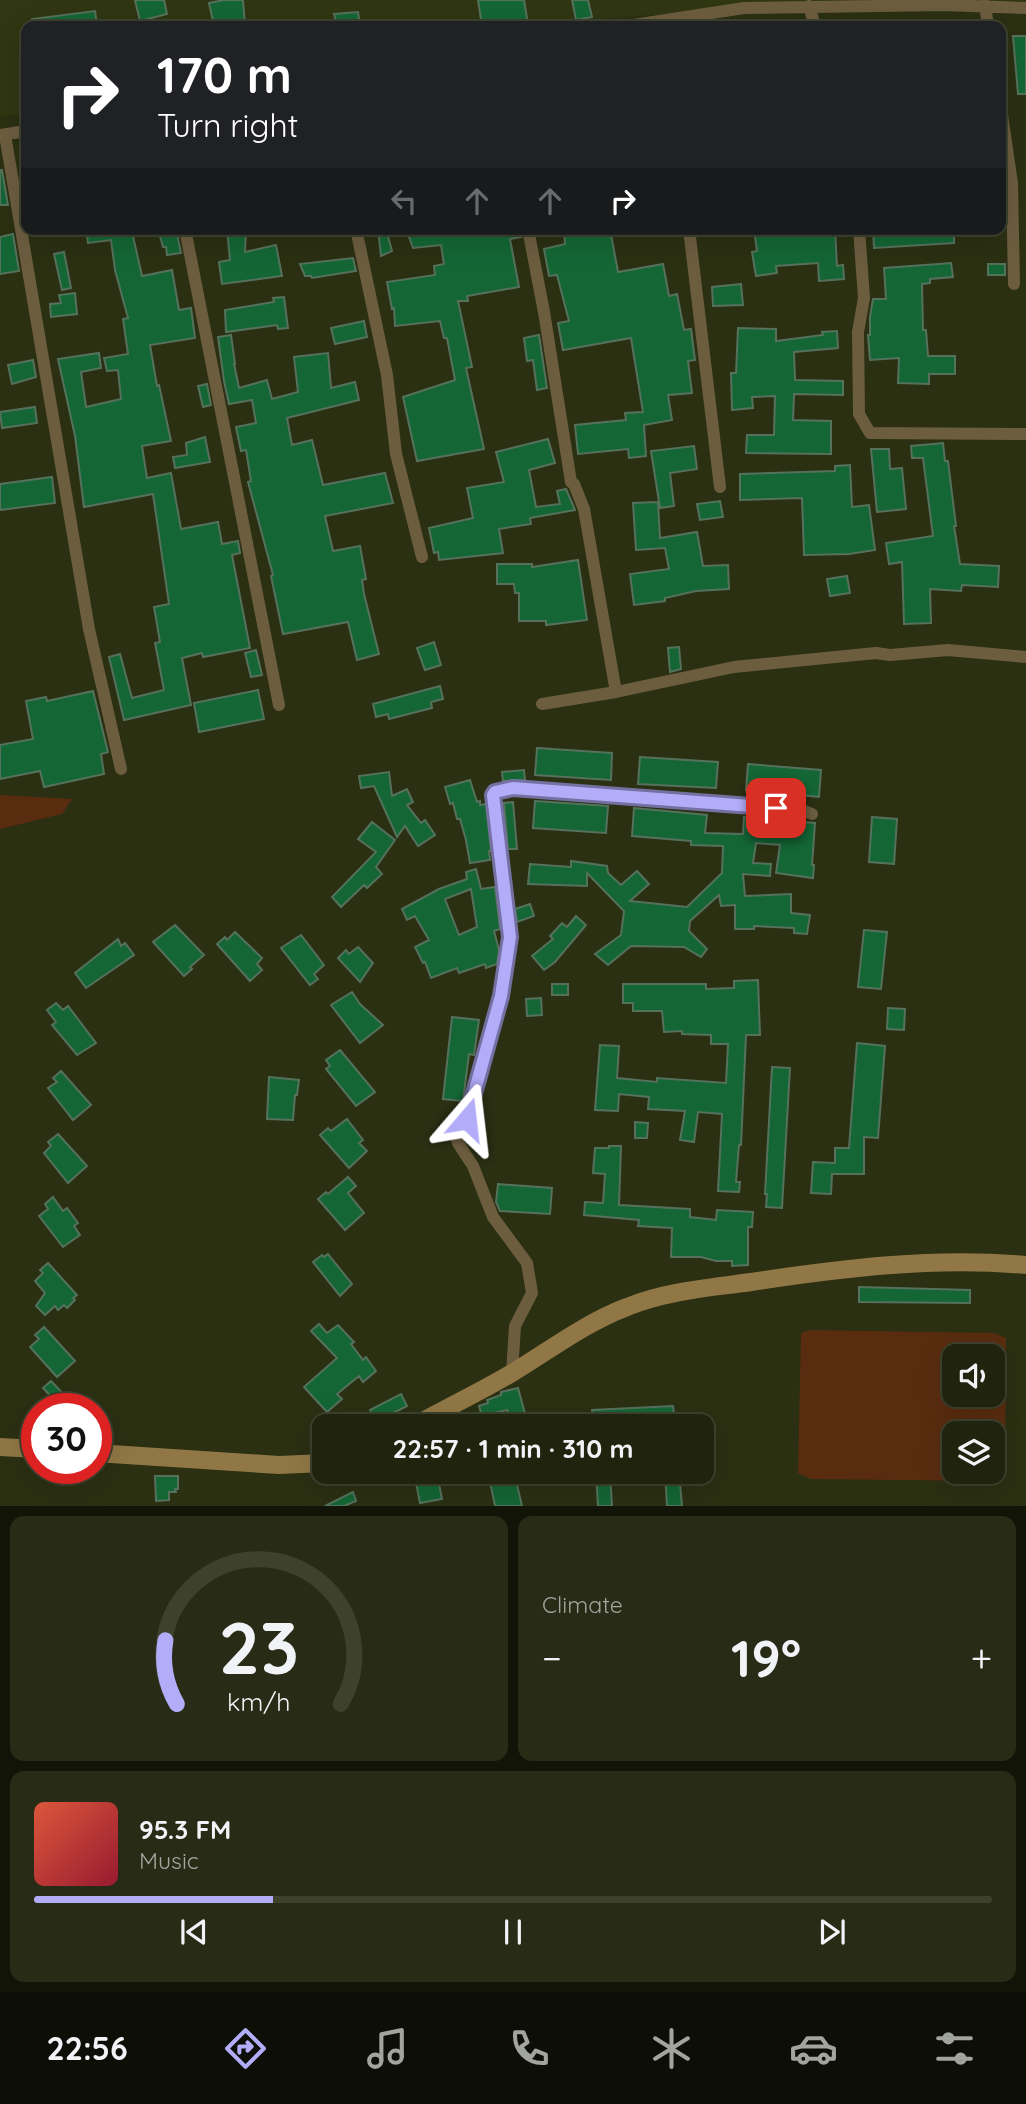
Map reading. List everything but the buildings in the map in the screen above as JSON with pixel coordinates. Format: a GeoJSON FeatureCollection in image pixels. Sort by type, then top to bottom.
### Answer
{"type":"FeatureCollection","features":[{"type":"Feature","properties":{"kind":"main road"},"geometry":{"type":"LineString","coordinates":[[436,1414],[512,1373],[606,1316],[653,1298],[686,1291],[872,1266],[914,1263],[1026,1265]]}},
{"type":"Feature","properties":{"kind":"main road"},"geometry":{"type":"LineString","coordinates":[[0,1447],[21,1448]]}},
{"type":"Feature","properties":{"kind":"main road"},"geometry":{"type":"LineString","coordinates":[[112,1454],[279,1465],[312,1464]]}},
{"type":"Feature","properties":{"kind":"street"},"geometry":{"type":"LineString","coordinates":[[985,5],[987,21]]}},
{"type":"Feature","properties":{"kind":"street"},"geometry":{"type":"LineString","coordinates":[[672,21],[744,8],[985,5],[1026,8]]}},
{"type":"Feature","properties":{"kind":"street"},"geometry":{"type":"LineString","coordinates":[[809,6],[814,21]]}},
{"type":"Feature","properties":{"kind":"street"},"geometry":{"type":"LineString","coordinates":[[21,132],[3,135],[89,629],[121,769]]}},
{"type":"Feature","properties":{"kind":"street"},"geometry":{"type":"LineString","coordinates":[[1006,142],[1012,183],[1014,284]]}},
{"type":"Feature","properties":{"kind":"street"},"geometry":{"type":"LineString","coordinates":[[186,235],[279,705]]}},
{"type":"Feature","properties":{"kind":"street"},"geometry":{"type":"LineString","coordinates":[[357,235],[387,375],[396,454],[422,557]]}},
{"type":"Feature","properties":{"kind":"street"},"geometry":{"type":"LineString","coordinates":[[528,235],[548,336],[571,482],[584,509],[616,692]]}},
{"type":"Feature","properties":{"kind":"street"},"geometry":{"type":"LineString","coordinates":[[690,235],[720,487]]}},
{"type":"Feature","properties":{"kind":"street"},"geometry":{"type":"LineString","coordinates":[[859,235],[864,298],[858,332],[859,414],[867,430],[870,433],[1026,434]]}},
{"type":"Feature","properties":{"kind":"street"},"geometry":{"type":"LineString","coordinates":[[542,704],[616,692],[734,667],[876,653],[890,655],[948,650],[1026,657]]}},
{"type":"Feature","properties":{"kind":"street"},"geometry":{"type":"LineString","coordinates":[[512,1373],[515,1326],[532,1293],[527,1263],[493,1217],[473,1166],[456,1136],[467,1119],[483,1067],[501,996],[510,937],[493,795],[495,792],[513,788],[802,810],[812,814]]}},
{"type":"Feature","properties":{"kind":"shaded area"},"geometry":{"type":"Polygon","coordinates":[[[0,0],[1026,0],[1026,8],[768,8],[591,21],[21,21],[21,114],[0,117],[0,0]]]}},
{"type":"Feature","properties":{"kind":"shaded area"},"geometry":{"type":"Polygon","coordinates":[[[0,795],[72,799],[62,814],[0,829],[0,795]]]}},
{"type":"Feature","properties":{"kind":"shaded area"},"geometry":{"type":"Polygon","coordinates":[[[810,1330],[994,1333],[1006,1338],[1005,1476],[1005,1421],[942,1421],[942,1480],[811,1479],[798,1473],[801,1333],[810,1330]]]}},
{"type":"Feature","properties":{"kind":"route"},"geometry":{"type":"LineString","coordinates":[[467,1119],[501,996],[510,937],[493,795],[495,792],[513,788],[776,808]]}}]}
